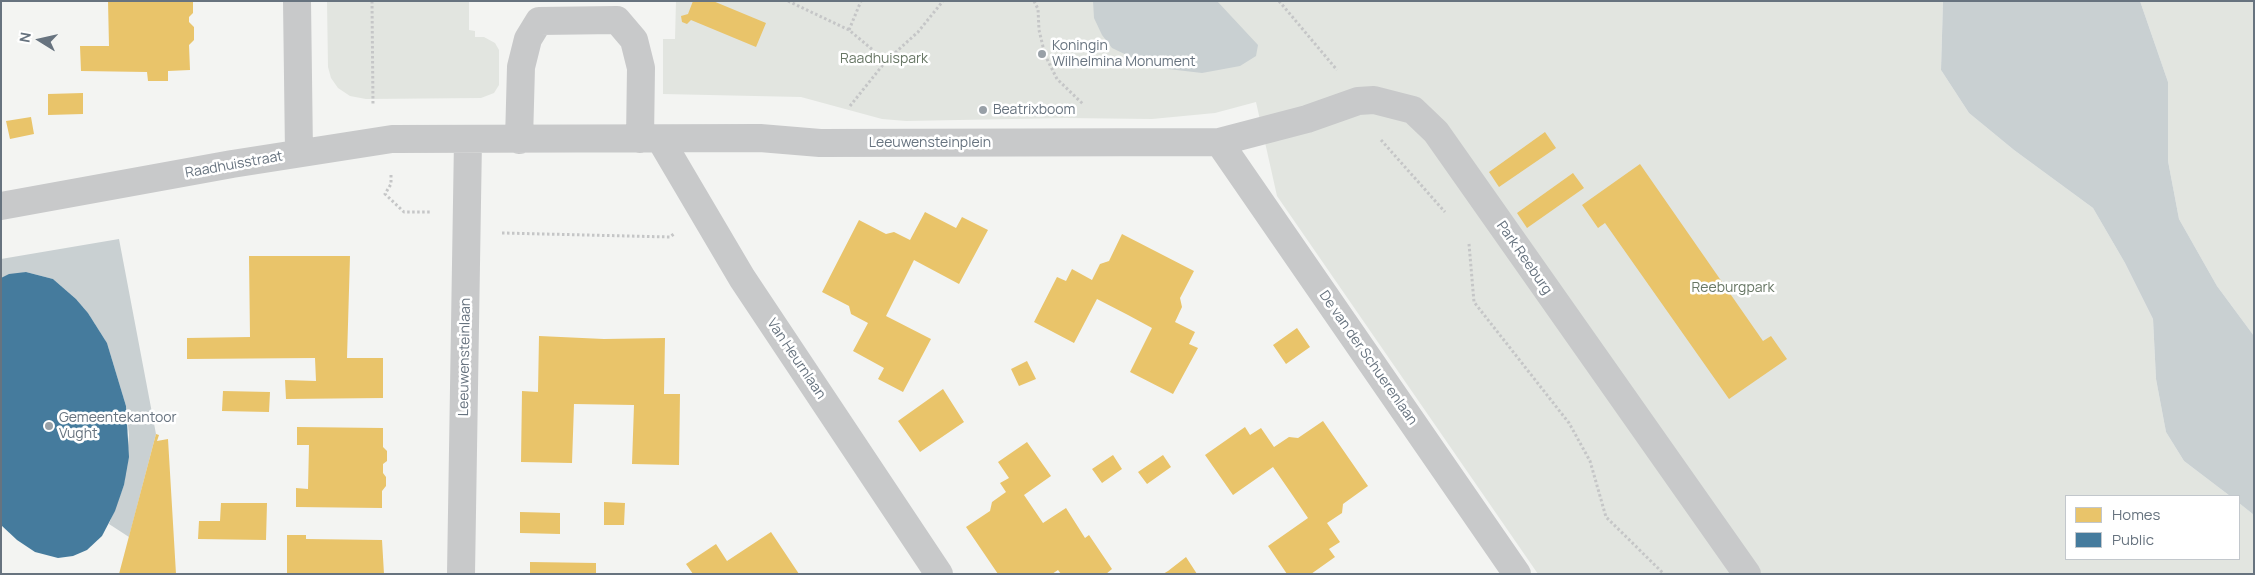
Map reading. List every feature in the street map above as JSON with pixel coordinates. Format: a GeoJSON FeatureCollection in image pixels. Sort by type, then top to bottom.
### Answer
{"type":"FeatureCollection","features":[{"type":"Feature","properties":{"kind":"street"},"geometry":{"type":"LineString","coordinates":[[297,1],[299,154]]}},
{"type":"Feature","properties":{"kind":"street"},"geometry":{"type":"LineString","coordinates":[[519,140],[521,68],[528,39],[539,21],[616,20],[634,40],[641,68],[650,139]]}},
{"type":"Feature","properties":{"kind":"street","name":"Park Reeburg"},"geometry":{"type":"LineString","coordinates":[[1219,142],[1306,119],[1358,101],[1374,100],[1413,110],[1436,132],[1747,574]]}},
{"type":"Feature","properties":{"kind":"street","name":"Leeuwensteinplein"},"geometry":{"type":"LineString","coordinates":[[468,140],[760,138],[820,143],[1219,142]]}},
{"type":"Feature","properties":{"kind":"street","name":"Raadhuisstraat"},"geometry":{"type":"LineString","coordinates":[[1,206],[392,139],[468,140]]}},
{"type":"Feature","properties":{"kind":"street","name":"Van Heurnlaan"},"geometry":{"type":"LineString","coordinates":[[650,139],[704,214],[742,278],[939,574]]}},
{"type":"Feature","properties":{"kind":"street","name":"Leeuwensteinlaan"},"geometry":{"type":"LineString","coordinates":[[461,574],[468,140]]}},
{"type":"Feature","properties":{"kind":"street","name":"De van der Schuerenlaan"},"geometry":{"type":"LineString","coordinates":[[1219,142],[1517,574]]}},
{"type":"Feature","properties":{"kind":"path"},"geometry":{"type":"LineString","coordinates":[[372,1],[374,109]]}},
{"type":"Feature","properties":{"kind":"path"},"geometry":{"type":"LineString","coordinates":[[788,1],[848,30],[886,61]]}},
{"type":"Feature","properties":{"kind":"path"},"geometry":{"type":"LineString","coordinates":[[848,30],[861,1]]}},
{"type":"Feature","properties":{"kind":"path"},"geometry":{"type":"LineString","coordinates":[[820,143],[886,61],[918,32],[943,1]]}},
{"type":"Feature","properties":{"kind":"path"},"geometry":{"type":"LineString","coordinates":[[1034,1],[1038,9],[1039,30],[1045,55],[1057,79],[1082,101],[1086,109]]}},
{"type":"Feature","properties":{"kind":"path"},"geometry":{"type":"LineString","coordinates":[[1279,1],[1346,81],[1358,101],[1367,125],[1448,214]]}},
{"type":"Feature","properties":{"kind":"path"},"geometry":{"type":"LineString","coordinates":[[385,194],[404,212],[467,222],[670,237],[704,214]]}},
{"type":"Feature","properties":{"kind":"path"},"geometry":{"type":"LineString","coordinates":[[1468,238],[1474,302],[1569,422],[1590,461],[1606,518],[1664,574]]}},
{"type":"Feature","properties":{"kind":"green space"},"geometry":{"type":"Polygon","coordinates":[[[327,1],[469,1],[469,30],[475,31],[475,37],[484,37],[495,43],[499,50],[499,85],[494,93],[481,98],[366,99],[350,96],[338,88],[331,78],[328,67],[327,1]]]}},
{"type":"Feature","properties":{"kind":"green space","name":"Reeburgpark"},"geometry":{"type":"Polygon","coordinates":[[[676,1],[1943,1],[1941,70],[1969,113],[2014,150],[2093,208],[2125,263],[2153,319],[2156,379],[2166,432],[2184,461],[2229,495],[2065,495],[2065,560],[2240,560],[2240,504],[2254,515],[2254,574],[1538,574],[1277,196],[1256,102],[1215,113],[1152,119],[1065,118],[906,121],[882,119],[801,97],[663,94],[663,39],[675,39],[676,1]]]}},
{"type":"Feature","properties":{"kind":"green space"},"geometry":{"type":"Polygon","coordinates":[[[2140,1],[2254,1],[2254,336],[2217,286],[2179,219],[2168,161],[2168,82],[2140,1]]]}},
{"type":"Feature","properties":{"kind":"shaded area"},"geometry":{"type":"Polygon","coordinates":[[[1093,1],[1217,1],[1258,45],[1256,56],[1240,66],[1202,73],[1168,69],[1135,59],[1112,48],[1102,35],[1094,18],[1093,1]]]}},
{"type":"Feature","properties":{"kind":"shaded area"},"geometry":{"type":"Polygon","coordinates":[[[1943,1],[2140,1],[2168,82],[2168,161],[2179,219],[2217,286],[2254,336],[2254,515],[2240,504],[2240,495],[2229,495],[2184,461],[2166,432],[2156,379],[2153,319],[2125,263],[2093,208],[2014,150],[1969,113],[1941,70],[1943,1]]]}},
{"type":"Feature","properties":{"kind":"shaded area"},"geometry":{"type":"Polygon","coordinates":[[[119,239],[156,434],[129,537],[109,524],[124,485],[129,435],[126,406],[107,343],[88,313],[76,299],[53,279],[26,272],[1,279],[1,259],[119,239]]]}},
{"type":"Feature","properties":{"kind":"building: Homes"},"geometry":{"type":"Polygon","coordinates":[[[108,1],[193,1],[193,13],[189,17],[189,22],[194,27],[194,40],[189,45],[190,70],[168,71],[168,81],[148,81],[147,72],[81,71],[80,46],[109,46],[108,1]]]}},
{"type":"Feature","properties":{"kind":"building: Homes"},"geometry":{"type":"Polygon","coordinates":[[[693,1],[713,1],[766,23],[756,47],[691,20],[687,24],[682,22],[681,16],[688,14],[693,1]]]}},
{"type":"Feature","properties":{"kind":"building: Homes"},"geometry":{"type":"Polygon","coordinates":[[[83,93],[83,114],[48,115],[48,94],[83,93]]]}},
{"type":"Feature","properties":{"kind":"building: Homes"},"geometry":{"type":"Polygon","coordinates":[[[31,117],[34,134],[10,139],[6,121],[31,117]]]}},
{"type":"Feature","properties":{"kind":"building: Homes"},"geometry":{"type":"Polygon","coordinates":[[[1545,132],[1556,148],[1499,187],[1489,172],[1545,132]]]}},
{"type":"Feature","properties":{"kind":"building: Homes"},"geometry":{"type":"Polygon","coordinates":[[[1640,164],[1763,341],[1771,336],[1787,359],[1729,399],[1605,223],[1598,228],[1582,205],[1640,164]]]}},
{"type":"Feature","properties":{"kind":"building: Homes"},"geometry":{"type":"Polygon","coordinates":[[[1573,173],[1584,188],[1527,228],[1517,213],[1573,173]]]}},
{"type":"Feature","properties":{"kind":"building: Homes"},"geometry":{"type":"Polygon","coordinates":[[[925,212],[956,228],[962,217],[988,230],[959,284],[914,260],[886,316],[931,339],[903,392],[878,379],[884,368],[853,351],[868,323],[851,314],[849,306],[822,292],[859,220],[886,234],[894,232],[910,240],[925,212]]]}},
{"type":"Feature","properties":{"kind":"building: Homes"},"geometry":{"type":"Polygon","coordinates":[[[1122,234],[1194,271],[1180,298],[1182,307],[1175,322],[1195,332],[1189,344],[1198,348],[1173,394],[1130,372],[1152,328],[1128,315],[1097,299],[1074,343],[1034,322],[1057,277],[1066,281],[1072,269],[1092,280],[1100,264],[1109,261],[1122,234]]]}},
{"type":"Feature","properties":{"kind":"building: Homes"},"geometry":{"type":"Polygon","coordinates":[[[249,256],[350,256],[347,358],[383,358],[383,398],[286,399],[285,380],[316,381],[315,358],[187,359],[187,338],[250,337],[249,256]]]}},
{"type":"Feature","properties":{"kind":"building: Homes"},"geometry":{"type":"Polygon","coordinates":[[[1297,328],[1310,347],[1286,364],[1273,345],[1297,328]]]}},
{"type":"Feature","properties":{"kind":"building: Homes"},"geometry":{"type":"Polygon","coordinates":[[[539,336],[604,339],[665,338],[664,394],[680,394],[679,465],[632,464],[634,405],[574,404],[572,463],[521,462],[522,391],[538,392],[539,336]]]}},
{"type":"Feature","properties":{"kind":"building: Homes"},"geometry":{"type":"Polygon","coordinates":[[[1027,361],[1036,379],[1019,386],[1011,369],[1027,361]]]}},
{"type":"Feature","properties":{"kind":"building: Homes"},"geometry":{"type":"Polygon","coordinates":[[[943,389],[964,422],[920,452],[898,421],[943,389]]]}},
{"type":"Feature","properties":{"kind":"building: Homes"},"geometry":{"type":"Polygon","coordinates":[[[223,391],[270,392],[269,412],[222,411],[223,391]]]}},
{"type":"Feature","properties":{"kind":"building: Homes"},"geometry":{"type":"Polygon","coordinates":[[[1323,421],[1368,486],[1343,504],[1342,513],[1327,523],[1340,542],[1329,549],[1335,557],[1311,574],[1287,574],[1268,546],[1308,518],[1291,493],[1273,467],[1233,495],[1205,455],[1245,427],[1250,435],[1261,428],[1274,447],[1289,437],[1298,438],[1323,421]]]}},
{"type":"Feature","properties":{"kind":"building: Homes"},"geometry":{"type":"Polygon","coordinates":[[[297,427],[383,428],[383,447],[387,451],[387,461],[383,464],[386,486],[382,491],[382,508],[296,507],[296,488],[308,489],[309,445],[297,445],[297,427]]]}},
{"type":"Feature","properties":{"kind":"building: Homes"},"geometry":{"type":"Polygon","coordinates":[[[156,434],[159,435],[157,441],[168,439],[176,574],[119,574],[156,434]]]}},
{"type":"Feature","properties":{"kind":"building: Homes"},"geometry":{"type":"Polygon","coordinates":[[[1027,442],[1051,476],[1024,495],[1043,523],[1066,508],[1085,538],[1089,535],[1112,569],[1106,574],[1061,574],[1058,570],[1052,574],[998,574],[966,527],[990,511],[992,502],[1006,492],[1000,483],[1009,478],[998,462],[1027,442]]]}},
{"type":"Feature","properties":{"kind":"building: Homes"},"geometry":{"type":"Polygon","coordinates":[[[1113,455],[1122,469],[1102,483],[1092,469],[1113,455]]]}},
{"type":"Feature","properties":{"kind":"building: Homes"},"geometry":{"type":"Polygon","coordinates":[[[1163,455],[1171,467],[1147,484],[1138,472],[1163,455]]]}},
{"type":"Feature","properties":{"kind":"building: Homes"},"geometry":{"type":"Polygon","coordinates":[[[604,502],[625,503],[624,525],[604,525],[604,502]]]}},
{"type":"Feature","properties":{"kind":"building: Homes"},"geometry":{"type":"Polygon","coordinates":[[[221,503],[267,503],[266,540],[198,539],[199,521],[220,521],[221,503]]]}},
{"type":"Feature","properties":{"kind":"building: Homes"},"geometry":{"type":"Polygon","coordinates":[[[520,512],[560,513],[560,534],[520,533],[520,512]]]}},
{"type":"Feature","properties":{"kind":"building: Homes"},"geometry":{"type":"Polygon","coordinates":[[[771,532],[799,574],[693,574],[686,564],[716,544],[727,561],[771,532]]]}},
{"type":"Feature","properties":{"kind":"building: Homes"},"geometry":{"type":"Polygon","coordinates":[[[287,535],[306,535],[306,539],[382,540],[384,574],[287,574],[287,535]]]}},
{"type":"Feature","properties":{"kind":"building: Homes"},"geometry":{"type":"Polygon","coordinates":[[[1186,557],[1197,574],[1163,574],[1168,571],[1186,557]]]}},
{"type":"Feature","properties":{"kind":"building: Homes"},"geometry":{"type":"Polygon","coordinates":[[[530,562],[596,563],[596,574],[530,574],[530,562]]]}},
{"type":"Feature","properties":{"kind":"building: Public"},"geometry":{"type":"Polygon","coordinates":[[[26,272],[53,279],[76,299],[88,313],[107,343],[126,406],[129,457],[124,485],[115,511],[102,536],[87,550],[73,556],[58,558],[35,552],[17,540],[1,525],[1,278],[9,274],[26,272]]]}},
{"type":"Feature","properties":{"kind":"place","name":"Koningin Wilhelmina Monument"},"geometry":{"type":"Point","coordinates":[1042,54]}},
{"type":"Feature","properties":{"kind":"place","name":"Beatrixboom"},"geometry":{"type":"Point","coordinates":[983,110]}},
{"type":"Feature","properties":{"kind":"place","name":"Gemeentekantoor Vught"},"geometry":{"type":"Point","coordinates":[49,426]}},
{"type":"Feature","properties":{"kind":"park label","name":"Raadhuispark"},"geometry":{"type":"Point","coordinates":[884,59]}}]}
